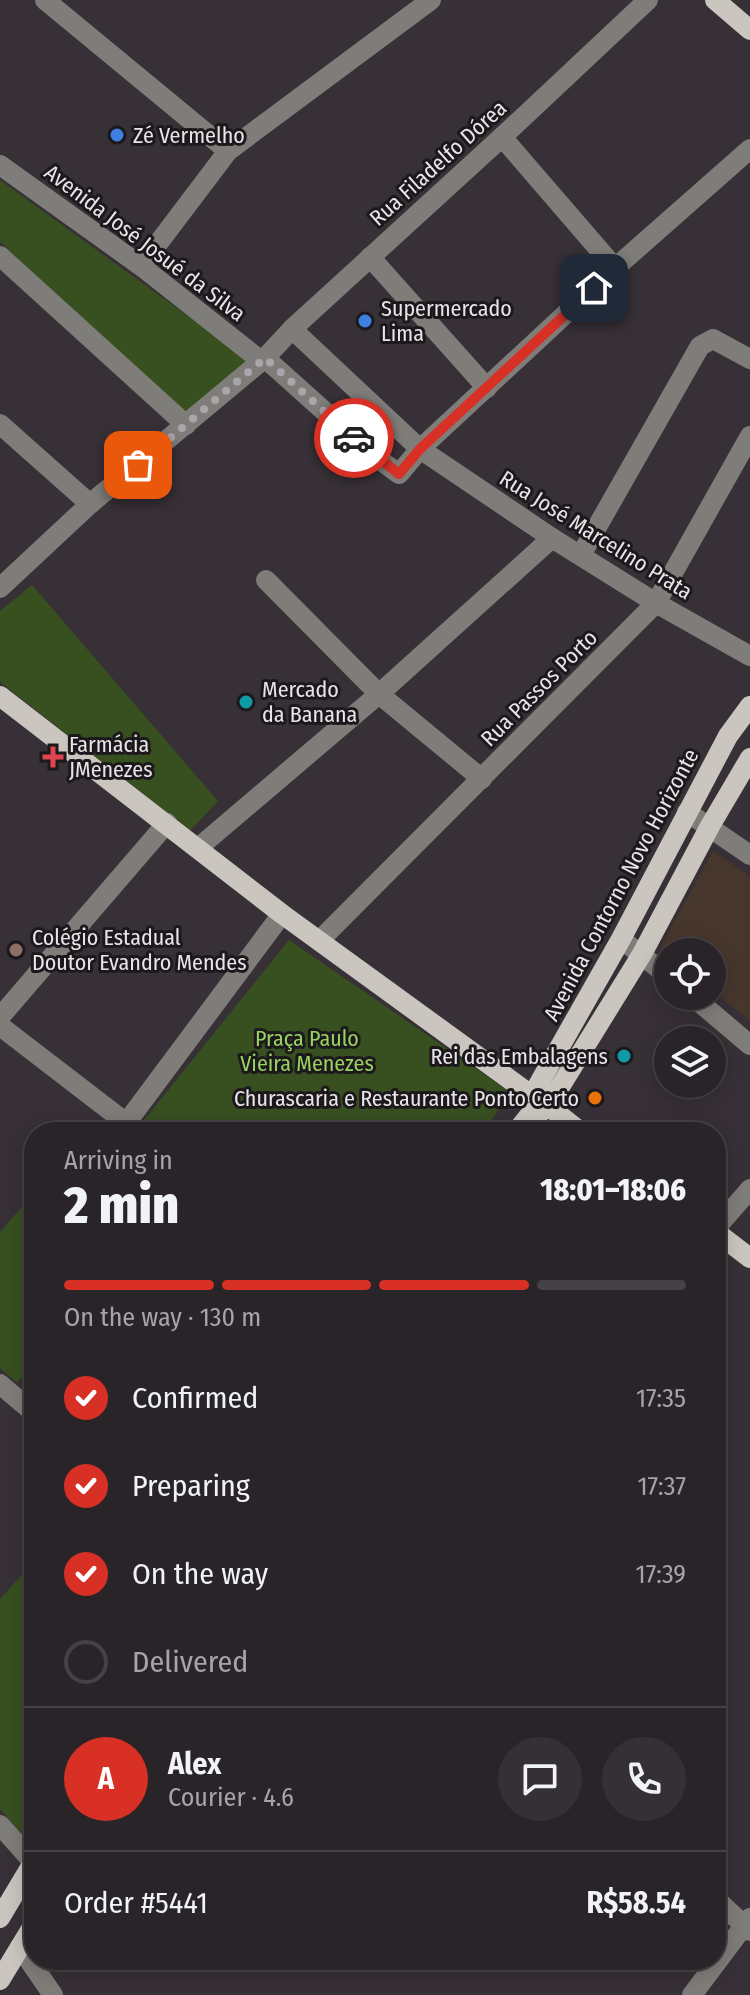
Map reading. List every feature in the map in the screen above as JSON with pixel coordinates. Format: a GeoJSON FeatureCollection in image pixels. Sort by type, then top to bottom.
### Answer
{"type":"FeatureCollection","features":[{"type":"Feature","properties":{"kind":"main road"},"geometry":{"type":"LineString","coordinates":[[715,0],[750,30]]}},
{"type":"Feature","properties":{"kind":"main road"},"geometry":{"type":"LineString","coordinates":[[0,696],[282,914],[568,1122]]}},
{"type":"Feature","properties":{"kind":"main road","name":"Avenida Contorno Novo Horizonte"},"geometry":{"type":"LineString","coordinates":[[539,1100],[687,812],[728,736],[750,706]]}},
{"type":"Feature","properties":{"kind":"main road","name":"Avenida Contorno Novo Horizonte"},"geometry":{"type":"LineString","coordinates":[[539,1100],[642,954],[750,758]]}},
{"type":"Feature","properties":{"kind":"main road"},"geometry":{"type":"LineString","coordinates":[[523,1122],[539,1100]]}},
{"type":"Feature","properties":{"kind":"main road"},"geometry":{"type":"LineString","coordinates":[[726,1238],[750,1258]]}},
{"type":"Feature","properties":{"kind":"main road"},"geometry":{"type":"LineString","coordinates":[[0,1918],[24,1878]]}},
{"type":"Feature","properties":{"kind":"main road"},"geometry":{"type":"LineString","coordinates":[[0,1980],[24,1940]]}},
{"type":"Feature","properties":{"kind":"street"},"geometry":{"type":"LineString","coordinates":[[45,0],[228,151]]}},
{"type":"Feature","properties":{"kind":"street"},"geometry":{"type":"LineString","coordinates":[[141,266],[228,151],[431,0]]}},
{"type":"Feature","properties":{"kind":"street","name":"Rua Filadelfo Dórea"},"geometry":{"type":"LineString","coordinates":[[0,588],[90,504],[262,359],[648,0]]}},
{"type":"Feature","properties":{"kind":"street"},"geometry":{"type":"LineString","coordinates":[[502,137],[615,268]]}},
{"type":"Feature","properties":{"kind":"street"},"geometry":{"type":"LineString","coordinates":[[420,449],[615,268],[750,149]]}},
{"type":"Feature","properties":{"kind":"street","name":"Avenida José Josué da Silva"},"geometry":{"type":"LineString","coordinates":[[0,165],[141,266],[262,359],[399,474],[420,449]]}},
{"type":"Feature","properties":{"kind":"street"},"geometry":{"type":"LineString","coordinates":[[0,256],[186,425]]}},
{"type":"Feature","properties":{"kind":"street"},"geometry":{"type":"LineString","coordinates":[[370,257],[487,388]]}},
{"type":"Feature","properties":{"kind":"street","name":"Rua José Marcelino Prata"},"geometry":{"type":"LineString","coordinates":[[292,329],[420,449],[552,538],[656,603],[750,656]]}},
{"type":"Feature","properties":{"kind":"street"},"geometry":{"type":"LineString","coordinates":[[581,555],[700,346],[713,339],[750,359]]}},
{"type":"Feature","properties":{"kind":"street"},"geometry":{"type":"LineString","coordinates":[[0,424],[90,504]]}},
{"type":"Feature","properties":{"kind":"street","name":"Rua Passos Porto"},"geometry":{"type":"LineString","coordinates":[[320,940],[656,603],[750,436]]}},
{"type":"Feature","properties":{"kind":"street"},"geometry":{"type":"LineString","coordinates":[[198,848],[379,694],[552,538]]}},
{"type":"Feature","properties":{"kind":"street"},"geometry":{"type":"LineString","coordinates":[[266,580],[379,694],[482,779]]}},
{"type":"Feature","properties":{"kind":"street"},"geometry":{"type":"LineString","coordinates":[[687,812],[750,855]]}},
{"type":"Feature","properties":{"kind":"street"},"geometry":{"type":"LineString","coordinates":[[0,1017],[167,823]]}},
{"type":"Feature","properties":{"kind":"street"},"geometry":{"type":"LineString","coordinates":[[136,1122],[282,914]]}},
{"type":"Feature","properties":{"kind":"street"},"geometry":{"type":"LineString","coordinates":[[621,939],[654,964]]}},
{"type":"Feature","properties":{"kind":"street"},"geometry":{"type":"LineString","coordinates":[[709,1010],[750,1045]]}},
{"type":"Feature","properties":{"kind":"street"},"geometry":{"type":"LineString","coordinates":[[0,1026],[125,1122]]}},
{"type":"Feature","properties":{"kind":"street"},"geometry":{"type":"LineString","coordinates":[[726,1218],[750,1189]]}},
{"type":"Feature","properties":{"kind":"street"},"geometry":{"type":"LineString","coordinates":[[0,1384],[24,1404]]}},
{"type":"Feature","properties":{"kind":"street"},"geometry":{"type":"LineString","coordinates":[[0,1825],[24,1851]]}},
{"type":"Feature","properties":{"kind":"street"},"geometry":{"type":"LineString","coordinates":[[726,1907],[748,1925],[726,1952]]}},
{"type":"Feature","properties":{"kind":"street"},"geometry":{"type":"LineString","coordinates":[[20,1947],[24,1953]]}},
{"type":"Feature","properties":{"kind":"street"},"geometry":{"type":"LineString","coordinates":[[36,1970],[53,1995]]}},
{"type":"Feature","properties":{"kind":"street"},"geometry":{"type":"LineString","coordinates":[[692,1995],[712,1970]]}},
{"type":"Feature","properties":{"kind":"shaded area"},"geometry":{"type":"Polygon","coordinates":[[[713,851],[750,876],[750,1021],[726,1001],[726,938],[665,938],[713,851]]]}},
{"type":"Feature","properties":{"kind":"green space"},"geometry":{"type":"Polygon","coordinates":[[[0,180],[250,361],[184,413],[0,242],[0,180]]]}},
{"type":"Feature","properties":{"kind":"green space"},"geometry":{"type":"Polygon","coordinates":[[[32,585],[218,801],[190,831],[0,682],[0,611],[32,585]]]}},
{"type":"Feature","properties":{"kind":"green space","name":"Praça Paulo Vieira Menezes"},"geometry":{"type":"Polygon","coordinates":[[[289,940],[510,1092],[490,1122],[144,1120],[289,940]]]}},
{"type":"Feature","properties":{"kind":"green space"},"geometry":{"type":"Polygon","coordinates":[[[24,1204],[24,1375],[17,1383],[0,1368],[0,1232],[24,1204]]]}},
{"type":"Feature","properties":{"kind":"green space"},"geometry":{"type":"Polygon","coordinates":[[[24,1572],[24,1837],[0,1809],[0,1599],[24,1572]]]}},
{"type":"Feature","properties":{"kind":"way so far"},"geometry":{"type":"LineString","coordinates":[[138,465],[265,358],[354,438]]}},
{"type":"Feature","properties":{"kind":"place","name":"Zé Vermelho"},"geometry":{"type":"Point","coordinates":[117,135]}},
{"type":"Feature","properties":{"kind":"place","name":"Supermercado Lima"},"geometry":{"type":"Point","coordinates":[365,321]}},
{"type":"Feature","properties":{"kind":"place","name":"Mercado da Banana"},"geometry":{"type":"Point","coordinates":[246,702]}},
{"type":"Feature","properties":{"kind":"place","name":"Farmácia JMenezes"},"geometry":{"type":"Point","coordinates":[53,757]}},
{"type":"Feature","properties":{"kind":"place","name":"Colégio Estadual Doutor Evandro Mendes"},"geometry":{"type":"Point","coordinates":[16,950]}},
{"type":"Feature","properties":{"kind":"place","name":"Rei das Embalagens"},"geometry":{"type":"Point","coordinates":[624,1056]}},
{"type":"Feature","properties":{"kind":"place","name":"Churascaria e Restaurante Ponto Certo"},"geometry":{"type":"Point","coordinates":[595,1098]}},
{"type":"Feature","properties":{"kind":"route"},"geometry":{"type":"LineString","coordinates":[[354,438],[399,474],[420,449],[594,288]]}}]}
